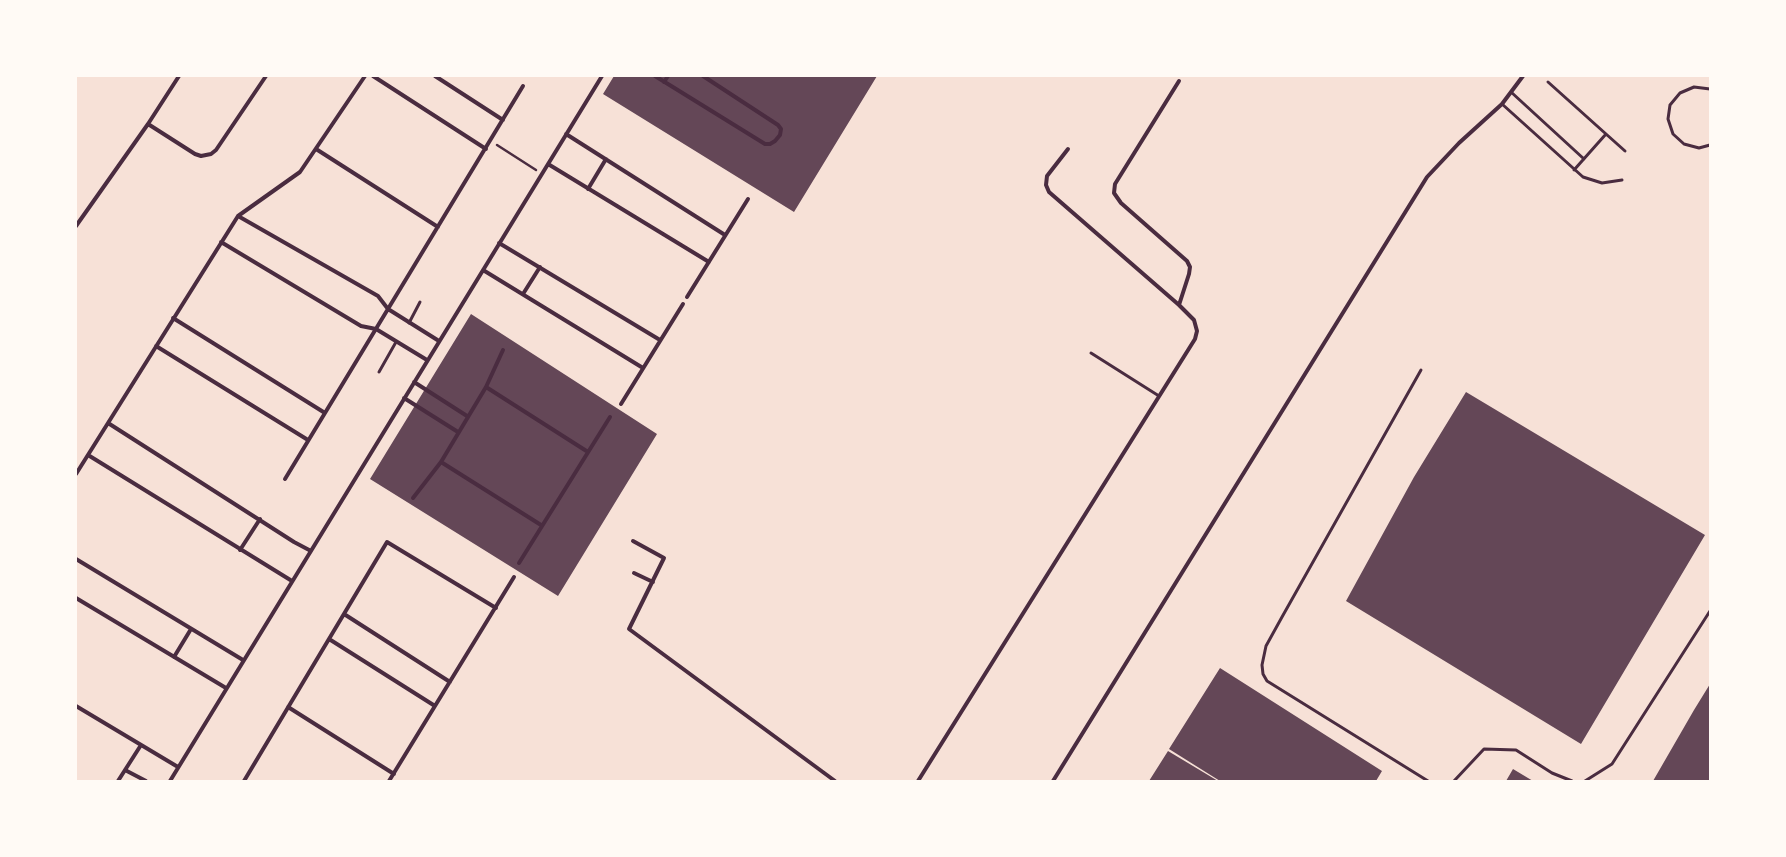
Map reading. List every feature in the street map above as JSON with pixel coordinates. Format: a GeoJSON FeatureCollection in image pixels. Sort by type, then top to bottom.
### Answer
{"type":"FeatureCollection","features":[{"type":"Feature","properties":{"kind":"street"},"geometry":{"type":"LineString","coordinates":[[76,226],[148,124],[179,76]]}},
{"type":"Feature","properties":{"kind":"street"},"geometry":{"type":"LineString","coordinates":[[148,124],[195,154],[201,156],[211,154],[216,150],[266,76]]}},
{"type":"Feature","properties":{"kind":"street"},"geometry":{"type":"LineString","coordinates":[[76,474],[238,216],[294,178],[300,172],[365,76]]}},
{"type":"Feature","properties":{"kind":"street"},"geometry":{"type":"LineString","coordinates":[[372,76],[486,149]]}},
{"type":"Feature","properties":{"kind":"street"},"geometry":{"type":"LineString","coordinates":[[435,76],[503,120]]}},
{"type":"Feature","properties":{"kind":"street"},"geometry":{"type":"LineString","coordinates":[[170,781],[602,76]]}},
{"type":"Feature","properties":{"kind":"street"},"geometry":{"type":"LineString","coordinates":[[654,76],[765,144],[770,144],[775,141],[780,135],[781,129],[778,125],[704,76]]}},
{"type":"Feature","properties":{"kind":"street"},"geometry":{"type":"LineString","coordinates":[[664,82],[668,76]]}},
{"type":"Feature","properties":{"kind":"street"},"geometry":{"type":"LineString","coordinates":[[1053,781],[1427,177],[1459,144],[1502,104],[1523,76]]}},
{"type":"Feature","properties":{"kind":"street"},"geometry":{"type":"LineString","coordinates":[[1179,81],[1115,184],[1114,193],[1121,203],[1187,261],[1190,267],[1189,274],[1179,305]]}},
{"type":"Feature","properties":{"kind":"street"},"geometry":{"type":"LineString","coordinates":[[284,479],[491,141],[523,86]]}},
{"type":"Feature","properties":{"kind":"street"},"geometry":{"type":"LineString","coordinates":[[566,134],[725,236]]}},
{"type":"Feature","properties":{"kind":"street"},"geometry":{"type":"LineString","coordinates":[[316,150],[438,227]]}},
{"type":"Feature","properties":{"kind":"street"},"geometry":{"type":"LineString","coordinates":[[918,781],[1195,339],[1197,331],[1194,320],[1179,305],[1049,192],[1046,185],[1047,176],[1068,150]]}},
{"type":"Feature","properties":{"kind":"street"},"geometry":{"type":"LineString","coordinates":[[588,189],[606,159]]}},
{"type":"Feature","properties":{"kind":"street"},"geometry":{"type":"LineString","coordinates":[[548,164],[709,262]]}},
{"type":"Feature","properties":{"kind":"street"},"geometry":{"type":"LineString","coordinates":[[687,297],[748,199]]}},
{"type":"Feature","properties":{"kind":"street"},"geometry":{"type":"LineString","coordinates":[[238,216],[378,296],[388,309],[439,341]]}},
{"type":"Feature","properties":{"kind":"street"},"geometry":{"type":"LineString","coordinates":[[221,242],[361,326],[376,329],[427,360]]}},
{"type":"Feature","properties":{"kind":"street"},"geometry":{"type":"LineString","coordinates":[[499,243],[660,340]]}},
{"type":"Feature","properties":{"kind":"street"},"geometry":{"type":"LineString","coordinates":[[523,294],[540,267]]}},
{"type":"Feature","properties":{"kind":"street"},"geometry":{"type":"LineString","coordinates":[[483,270],[643,368]]}},
{"type":"Feature","properties":{"kind":"street"},"geometry":{"type":"LineString","coordinates":[[621,404],[683,304]]}},
{"type":"Feature","properties":{"kind":"street"},"geometry":{"type":"LineString","coordinates":[[173,318],[324,414]]}},
{"type":"Feature","properties":{"kind":"street"},"geometry":{"type":"LineString","coordinates":[[156,346],[308,440]]}},
{"type":"Feature","properties":{"kind":"street"},"geometry":{"type":"LineString","coordinates":[[413,498],[441,462],[467,416],[486,387],[503,350]]}},
{"type":"Feature","properties":{"kind":"street"},"geometry":{"type":"LineString","coordinates":[[414,382],[467,416]]}},
{"type":"Feature","properties":{"kind":"street"},"geometry":{"type":"LineString","coordinates":[[486,387],[588,452]]}},
{"type":"Feature","properties":{"kind":"street"},"geometry":{"type":"LineString","coordinates":[[404,398],[458,432]]}},
{"type":"Feature","properties":{"kind":"street"},"geometry":{"type":"LineString","coordinates":[[519,563],[541,525],[610,417]]}},
{"type":"Feature","properties":{"kind":"street"},"geometry":{"type":"LineString","coordinates":[[108,423],[294,542],[311,551]]}},
{"type":"Feature","properties":{"kind":"street"},"geometry":{"type":"LineString","coordinates":[[88,455],[292,581]]}},
{"type":"Feature","properties":{"kind":"street"},"geometry":{"type":"LineString","coordinates":[[441,462],[541,525]]}},
{"type":"Feature","properties":{"kind":"street"},"geometry":{"type":"LineString","coordinates":[[240,550],[260,519]]}},
{"type":"Feature","properties":{"kind":"street"},"geometry":{"type":"LineString","coordinates":[[633,541],[664,558],[629,629],[835,781]]}},
{"type":"Feature","properties":{"kind":"street"},"geometry":{"type":"LineString","coordinates":[[244,781],[387,542],[496,608]]}},
{"type":"Feature","properties":{"kind":"street"},"geometry":{"type":"LineString","coordinates":[[76,559],[243,660]]}},
{"type":"Feature","properties":{"kind":"street"},"geometry":{"type":"LineString","coordinates":[[634,573],[653,582]]}},
{"type":"Feature","properties":{"kind":"street"},"geometry":{"type":"LineString","coordinates":[[389,781],[514,577]]}},
{"type":"Feature","properties":{"kind":"street"},"geometry":{"type":"LineString","coordinates":[[76,598],[226,688]]}},
{"type":"Feature","properties":{"kind":"street"},"geometry":{"type":"LineString","coordinates":[[344,614],[450,682]]}},
{"type":"Feature","properties":{"kind":"street"},"geometry":{"type":"LineString","coordinates":[[174,657],[191,628]]}},
{"type":"Feature","properties":{"kind":"street"},"geometry":{"type":"LineString","coordinates":[[329,639],[435,706]]}},
{"type":"Feature","properties":{"kind":"street"},"geometry":{"type":"LineString","coordinates":[[76,706],[178,767]]}},
{"type":"Feature","properties":{"kind":"street"},"geometry":{"type":"LineString","coordinates":[[288,707],[394,774]]}},
{"type":"Feature","properties":{"kind":"street"},"geometry":{"type":"LineString","coordinates":[[118,781],[141,745]]}},
{"type":"Feature","properties":{"kind":"street"},"geometry":{"type":"LineString","coordinates":[[125,770],[146,781]]}},
{"type":"Feature","properties":{"kind":"lane"},"geometry":{"type":"LineString","coordinates":[[1548,82],[1625,151]]}},
{"type":"Feature","properties":{"kind":"lane"},"geometry":{"type":"LineString","coordinates":[[1710,89],[1694,87],[1680,93],[1670,105],[1668,119],[1673,134],[1684,144],[1699,148],[1710,145]]}},
{"type":"Feature","properties":{"kind":"lane"},"geometry":{"type":"LineString","coordinates":[[1511,92],[1584,159]]}},
{"type":"Feature","properties":{"kind":"lane"},"geometry":{"type":"LineString","coordinates":[[1502,104],[1583,178],[1595,182],[1609,183],[1622,180]]}},
{"type":"Feature","properties":{"kind":"lane"},"geometry":{"type":"LineString","coordinates":[[1574,170],[1606,134]]}},
{"type":"Feature","properties":{"kind":"lane"},"geometry":{"type":"LineString","coordinates":[[409,323],[420,302]]}},
{"type":"Feature","properties":{"kind":"lane"},"geometry":{"type":"LineString","coordinates":[[379,372],[396,342]]}},
{"type":"Feature","properties":{"kind":"lane"},"geometry":{"type":"LineString","coordinates":[[1091,353],[1159,396]]}},
{"type":"Feature","properties":{"kind":"lane"},"geometry":{"type":"LineString","coordinates":[[1421,370],[1266,646],[1262,665],[1263,674],[1267,681],[1428,781]]}},
{"type":"Feature","properties":{"kind":"lane"},"geometry":{"type":"LineString","coordinates":[[1585,781],[1612,764],[1710,611]]}},
{"type":"Feature","properties":{"kind":"lane"},"geometry":{"type":"LineString","coordinates":[[1454,781],[1484,749],[1516,750],[1552,773],[1572,781]]}},
{"type":"Feature","properties":{"kind":"path"},"geometry":{"type":"LineString","coordinates":[[491,141],[542,173]]}},
{"type":"Feature","properties":{"kind":"building"},"geometry":{"type":"Polygon","coordinates":[[[614,76],[877,76],[794,212],[603,94],[614,76]]]}},
{"type":"Feature","properties":{"kind":"building"},"geometry":{"type":"Polygon","coordinates":[[[471,314],[657,434],[558,596],[370,479],[471,314]]]}},
{"type":"Feature","properties":{"kind":"building"},"geometry":{"type":"Polygon","coordinates":[[[1466,392],[1705,535],[1581,744],[1346,601],[1414,477],[1466,392]]]}},
{"type":"Feature","properties":{"kind":"building"},"geometry":{"type":"Polygon","coordinates":[[[1220,668],[1382,771],[1376,781],[1220,781],[1169,749],[1220,668]]]}},
{"type":"Feature","properties":{"kind":"building"},"geometry":{"type":"Polygon","coordinates":[[[1710,684],[1710,781],[1653,781],[1694,710],[1710,684]]]}},
{"type":"Feature","properties":{"kind":"building"},"geometry":{"type":"Polygon","coordinates":[[[1168,751],[1218,781],[1149,781],[1168,751]]]}},
{"type":"Feature","properties":{"kind":"building"},"geometry":{"type":"Polygon","coordinates":[[[1513,769],[1533,781],[1506,781],[1513,769]]]}}]}
